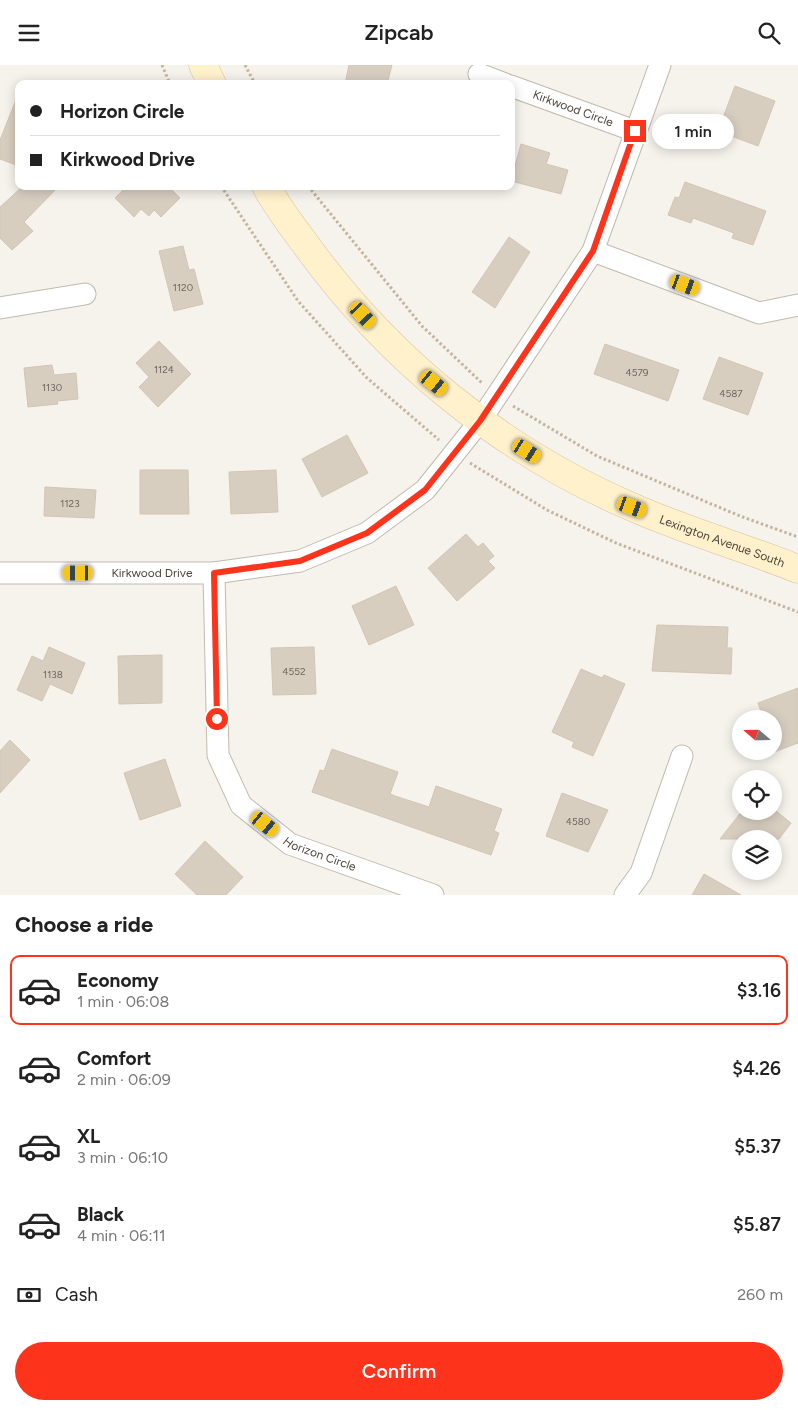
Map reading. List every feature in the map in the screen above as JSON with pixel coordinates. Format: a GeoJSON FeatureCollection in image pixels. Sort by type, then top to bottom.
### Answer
{"type":"FeatureCollection","features":[{"type":"Feature","properties":{"kind":"street"},"geometry":{"type":"LineString","coordinates":[[203,65],[210,80]]}},
{"type":"Feature","properties":{"kind":"street","name":"Kirkwood Drive"},"geometry":{"type":"LineString","coordinates":[[0,573],[214,573],[300,561],[367,533],[425,490],[480,421],[593,251],[660,65]]}},
{"type":"Feature","properties":{"kind":"street"},"geometry":{"type":"LineString","coordinates":[[480,75],[494,80]]}},
{"type":"Feature","properties":{"kind":"street","name":"Kirkwood Circle"},"geometry":{"type":"LineString","coordinates":[[515,87],[635,131]]}},
{"type":"Feature","properties":{"kind":"street","name":"Lexington Avenue South"},"geometry":{"type":"LineString","coordinates":[[269,190],[336,287],[403,358],[480,421],[558,471],[632,507],[798,569]]}},
{"type":"Feature","properties":{"kind":"street"},"geometry":{"type":"LineString","coordinates":[[593,251],[759,313],[798,305]]}},
{"type":"Feature","properties":{"kind":"street"},"geometry":{"type":"LineString","coordinates":[[0,308],[85,294]]}},
{"type":"Feature","properties":{"kind":"street","name":"Horizon Circle"},"geometry":{"type":"LineString","coordinates":[[214,573],[218,755],[241,805],[290,844],[433,895]]}},
{"type":"Feature","properties":{"kind":"street"},"geometry":{"type":"LineString","coordinates":[[625,895],[641,873],[682,756]]}},
{"type":"Feature","properties":{"kind":"path"},"geometry":{"type":"LineString","coordinates":[[162,65],[168,80]]}},
{"type":"Feature","properties":{"kind":"path"},"geometry":{"type":"LineString","coordinates":[[245,65],[253,80]]}},
{"type":"Feature","properties":{"kind":"path"},"geometry":{"type":"LineString","coordinates":[[311,190],[422,326],[496,396],[597,456],[740,516],[798,537]]}},
{"type":"Feature","properties":{"kind":"building"},"geometry":{"type":"Polygon","coordinates":[[[349,65],[392,65],[388,80],[346,80],[349,65]]]}},
{"type":"Feature","properties":{"kind":"building"},"geometry":{"type":"Polygon","coordinates":[[[735,86],[775,101],[758,146],[718,131],[735,86]]]}},
{"type":"Feature","properties":{"kind":"building"},"geometry":{"type":"Polygon","coordinates":[[[15,102],[15,165],[0,159],[0,140],[15,102]]]}},
{"type":"Feature","properties":{"kind":"building"},"geometry":{"type":"Polygon","coordinates":[[[521,144],[550,153],[546,164],[568,170],[561,194],[515,182],[515,166],[521,144]]]}},
{"type":"Feature","properties":{"kind":"building"},"geometry":{"type":"Polygon","coordinates":[[[685,182],[766,211],[753,245],[732,238],[734,233],[693,218],[691,223],[668,215],[675,197],[679,198],[685,182]]]}},
{"type":"Feature","properties":{"kind":"building"},"geometry":{"type":"Polygon","coordinates":[[[19,190],[55,190],[24,222],[33,231],[12,250],[0,238],[0,207],[19,190]]]}},
{"type":"Feature","properties":{"kind":"building"},"geometry":{"type":"Polygon","coordinates":[[[123,190],[172,190],[180,198],[161,217],[154,210],[149,216],[141,209],[134,217],[115,198],[123,190]]]}},
{"type":"Feature","properties":{"kind":"building"},"geometry":{"type":"Polygon","coordinates":[[[509,237],[530,252],[495,308],[472,292],[509,237]]]}},
{"type":"Feature","properties":{"kind":"building"},"geometry":{"type":"Polygon","coordinates":[[[183,246],[189,270],[194,269],[203,304],[174,311],[159,251],[183,246]]]}},
{"type":"Feature","properties":{"kind":"building"},"geometry":{"type":"Polygon","coordinates":[[[159,341],[191,374],[158,407],[139,387],[149,377],[136,363],[159,341]]]}},
{"type":"Feature","properties":{"kind":"building"},"geometry":{"type":"Polygon","coordinates":[[[605,344],[679,370],[668,401],[594,374],[605,344]]]}},
{"type":"Feature","properties":{"kind":"building"},"geometry":{"type":"Polygon","coordinates":[[[719,357],[763,373],[748,415],[703,399],[719,357]]]}},
{"type":"Feature","properties":{"kind":"building"},"geometry":{"type":"Polygon","coordinates":[[[52,365],[54,375],[76,373],[78,399],[57,401],[58,404],[28,407],[24,368],[52,365]]]}},
{"type":"Feature","properties":{"kind":"building"},"geometry":{"type":"Polygon","coordinates":[[[347,435],[368,473],[322,497],[302,459],[347,435]]]}},
{"type":"Feature","properties":{"kind":"building"},"geometry":{"type":"Polygon","coordinates":[[[140,470],[188,470],[189,514],[140,514],[140,470]]]}},
{"type":"Feature","properties":{"kind":"building"},"geometry":{"type":"Polygon","coordinates":[[[276,470],[278,512],[231,514],[229,472],[276,470]]]}},
{"type":"Feature","properties":{"kind":"building"},"geometry":{"type":"Polygon","coordinates":[[[45,487],[96,490],[94,518],[44,516],[45,487]]]}},
{"type":"Feature","properties":{"kind":"building"},"geometry":{"type":"Polygon","coordinates":[[[466,534],[478,547],[483,543],[494,556],[488,561],[495,568],[457,601],[428,568],[466,534]]]}},
{"type":"Feature","properties":{"kind":"building"},"geometry":{"type":"Polygon","coordinates":[[[396,586],[414,625],[369,645],[352,606],[396,586]]]}},
{"type":"Feature","properties":{"kind":"building"},"geometry":{"type":"Polygon","coordinates":[[[657,625],[728,627],[727,648],[732,648],[731,674],[652,671],[657,625]]]}},
{"type":"Feature","properties":{"kind":"building"},"geometry":{"type":"Polygon","coordinates":[[[49,647],[85,663],[72,694],[50,684],[42,701],[17,690],[32,656],[43,661],[49,647]]]}},
{"type":"Feature","properties":{"kind":"building"},"geometry":{"type":"Polygon","coordinates":[[[314,647],[316,694],[273,695],[271,648],[314,647]]]}},
{"type":"Feature","properties":{"kind":"building"},"geometry":{"type":"Polygon","coordinates":[[[162,655],[162,703],[119,704],[118,656],[162,655]]]}},
{"type":"Feature","properties":{"kind":"building"},"geometry":{"type":"Polygon","coordinates":[[[581,669],[602,678],[604,675],[625,684],[593,756],[572,747],[574,742],[552,732],[581,669]]]}},
{"type":"Feature","properties":{"kind":"building"},"geometry":{"type":"Polygon","coordinates":[[[798,688],[798,743],[782,749],[782,710],[761,710],[758,703],[798,688]]]}},
{"type":"Feature","properties":{"kind":"building"},"geometry":{"type":"Polygon","coordinates":[[[10,740],[30,760],[0,793],[0,751],[10,740]]]}},
{"type":"Feature","properties":{"kind":"building"},"geometry":{"type":"Polygon","coordinates":[[[332,749],[398,772],[390,794],[395,796],[429,807],[436,786],[502,809],[494,831],[499,833],[491,855],[312,792],[320,770],[324,771],[332,749]]]}},
{"type":"Feature","properties":{"kind":"building"},"geometry":{"type":"Polygon","coordinates":[[[165,759],[181,806],[140,820],[124,773],[165,759]]]}},
{"type":"Feature","properties":{"kind":"building"},"geometry":{"type":"Polygon","coordinates":[[[562,793],[608,810],[588,852],[546,836],[562,793]]]}},
{"type":"Feature","properties":{"kind":"building"},"geometry":{"type":"Polygon","coordinates":[[[782,816],[791,823],[782,835],[782,830],[732,830],[732,839],[720,839],[735,820],[782,820],[782,816]]]}},
{"type":"Feature","properties":{"kind":"building"},"geometry":{"type":"Polygon","coordinates":[[[205,841],[243,877],[226,895],[197,895],[175,874],[205,841]]]}},
{"type":"Feature","properties":{"kind":"building"},"geometry":{"type":"Polygon","coordinates":[[[704,874],[741,895],[692,895],[704,874]]]}},
{"type":"Feature","properties":{"kind":"route"},"geometry":{"type":"LineString","coordinates":[[217,719],[214,573],[300,561],[367,533],[425,490],[480,421],[593,251],[635,131]]}}]}
